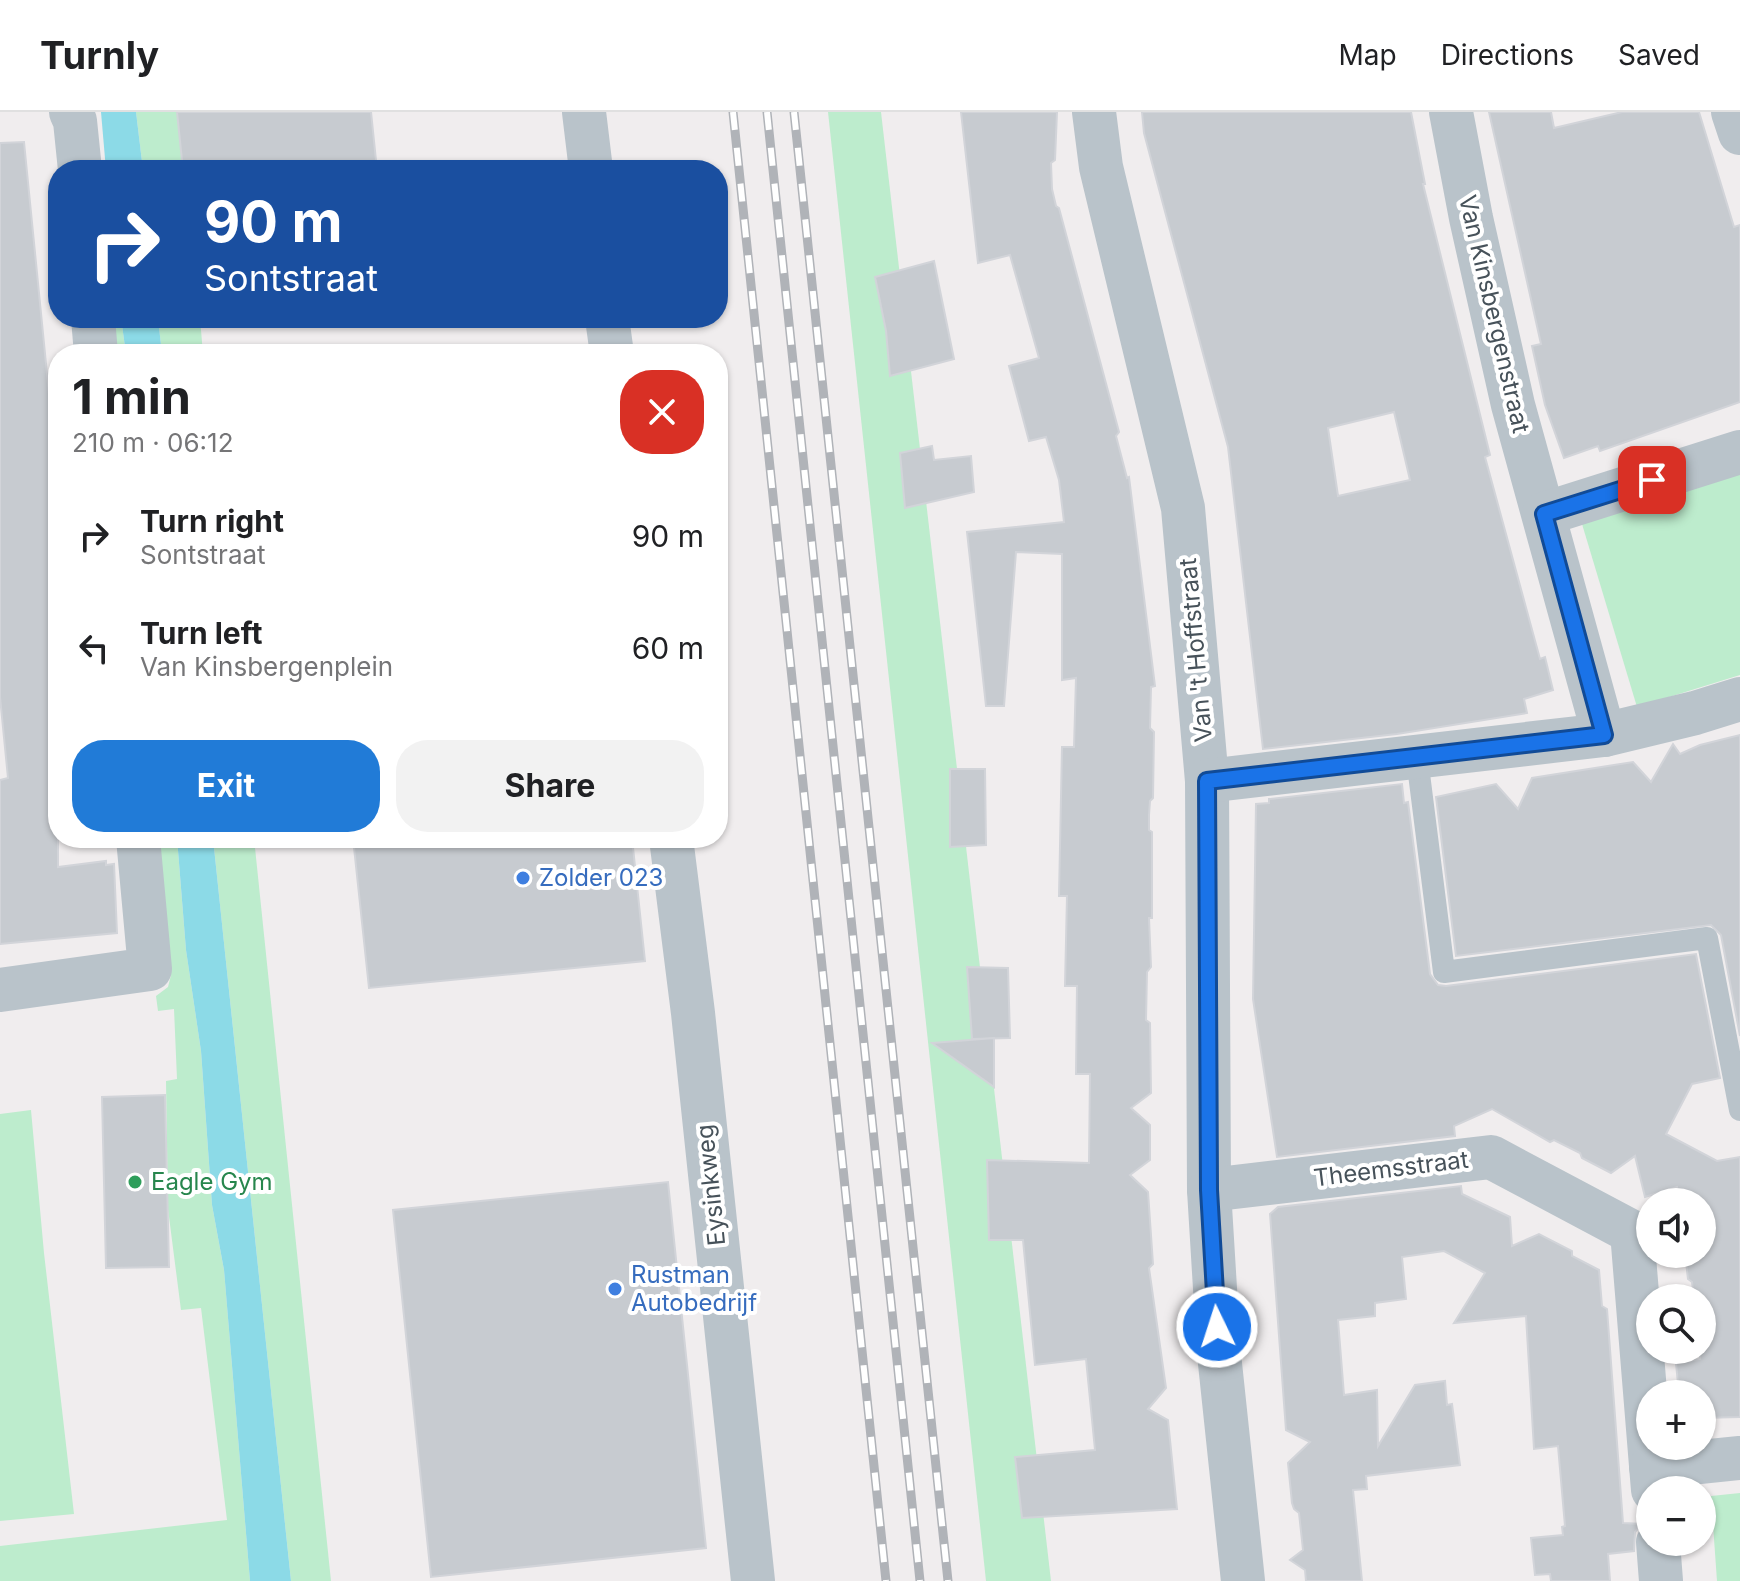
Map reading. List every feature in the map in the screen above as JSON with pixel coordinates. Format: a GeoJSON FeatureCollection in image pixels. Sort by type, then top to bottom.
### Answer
{"type":"FeatureCollection","features":[{"type":"Feature","properties":{"kind":"street"},"geometry":{"type":"LineString","coordinates":[[71,112],[75,121],[79,160]]}},
{"type":"Feature","properties":{"kind":"street"},"geometry":{"type":"LineString","coordinates":[[584,112],[590,160]]}},
{"type":"Feature","properties":{"kind":"street","name":"Van 't Hoffstraat"},"geometry":{"type":"LineString","coordinates":[[1094,112],[1101,167],[1183,508],[1207,781],[1209,1190],[1219,1354],[1243,1581]]}},
{"type":"Feature","properties":{"kind":"street","name":"Van Kinsbergenstraat"},"geometry":{"type":"LineString","coordinates":[[1451,112],[1513,405],[1604,735]]}},
{"type":"Feature","properties":{"kind":"street"},"geometry":{"type":"LineString","coordinates":[[1733,112],[1740,133]]}},
{"type":"Feature","properties":{"kind":"street"},"geometry":{"type":"LineString","coordinates":[[1544,514],[1740,452]]}},
{"type":"Feature","properties":{"kind":"street"},"geometry":{"type":"LineString","coordinates":[[1207,781],[1604,735],[1740,699]]}},
{"type":"Feature","properties":{"kind":"street"},"geometry":{"type":"LineString","coordinates":[[0,990],[150,969],[139,848]]}},
{"type":"Feature","properties":{"kind":"street","name":"Eysinkweg"},"geometry":{"type":"LineString","coordinates":[[672,848],[693,1013],[753,1581]]}},
{"type":"Feature","properties":{"kind":"street","name":"Theemsstraat"},"geometry":{"type":"LineString","coordinates":[[1209,1190],[1491,1157],[1632,1232],[1652,1476]]}},
{"type":"Feature","properties":{"kind":"street"},"geometry":{"type":"LineString","coordinates":[[1661,1476],[1740,1458]]}},
{"type":"Feature","properties":{"kind":"street"},"geometry":{"type":"LineString","coordinates":[[1659,1556],[1661,1581]]}},
{"type":"Feature","properties":{"kind":"lane"},"geometry":{"type":"LineString","coordinates":[[1417,758],[1444,972],[1707,938],[1740,1110]]}},
{"type":"Feature","properties":{"kind":"green space"},"geometry":{"type":"Polygon","coordinates":[[[136,112],[178,112],[183,160],[142,160],[136,112]]]}},
{"type":"Feature","properties":{"kind":"green space"},"geometry":{"type":"Polygon","coordinates":[[[828,112],[881,112],[1051,1581],[986,1581],[828,112]]]}},
{"type":"Feature","properties":{"kind":"green space"},"geometry":{"type":"Polygon","coordinates":[[[106,328],[122,328],[125,344],[108,344],[106,328]]]}},
{"type":"Feature","properties":{"kind":"green space"},"geometry":{"type":"Polygon","coordinates":[[[159,328],[201,328],[202,344],[161,344],[159,328]]]}},
{"type":"Feature","properties":{"kind":"green space"},"geometry":{"type":"Polygon","coordinates":[[[1740,474],[1740,675],[1637,707],[1582,524],[1740,474]]]}},
{"type":"Feature","properties":{"kind":"green space"},"geometry":{"type":"Polygon","coordinates":[[[159,848],[178,848],[186,950],[201,1051],[212,1205],[224,1270],[250,1581],[0,1581],[0,1546],[227,1520],[201,1308],[181,1310],[168,1209],[166,1081],[177,1079],[174,1009],[158,1011],[156,996],[168,987],[171,975],[159,848]]]}},
{"type":"Feature","properties":{"kind":"green space"},"geometry":{"type":"Polygon","coordinates":[[[214,848],[255,848],[331,1581],[291,1581],[214,848]]]}},
{"type":"Feature","properties":{"kind":"green space"},"geometry":{"type":"Polygon","coordinates":[[[31,1110],[74,1514],[0,1521],[0,1114],[31,1110]]]}},
{"type":"Feature","properties":{"kind":"green space"},"geometry":{"type":"Polygon","coordinates":[[[1740,1493],[1740,1581],[1717,1581],[1716,1495],[1740,1493]]]}},
{"type":"Feature","properties":{"kind":"water"},"geometry":{"type":"Polygon","coordinates":[[[101,112],[136,112],[142,160],[105,160],[101,112]]]}},
{"type":"Feature","properties":{"kind":"water"},"geometry":{"type":"Polygon","coordinates":[[[122,328],[159,328],[161,344],[125,344],[122,328]]]}},
{"type":"Feature","properties":{"kind":"water"},"geometry":{"type":"Polygon","coordinates":[[[178,848],[214,848],[291,1581],[250,1581],[224,1270],[212,1205],[201,1051],[186,950],[178,848]]]}},
{"type":"Feature","properties":{"kind":"building"},"geometry":{"type":"Polygon","coordinates":[[[177,112],[371,112],[376,160],[182,160],[177,112]]]}},
{"type":"Feature","properties":{"kind":"building"},"geometry":{"type":"Polygon","coordinates":[[[961,112],[1057,112],[1055,160],[1051,163],[1052,189],[1129,477],[1155,686],[1151,687],[1150,728],[1154,732],[1153,798],[1149,815],[1149,830],[1152,832],[1152,918],[1149,918],[1151,967],[1147,972],[1146,1020],[1150,1023],[1151,1093],[1131,1108],[1150,1125],[1150,1160],[1130,1175],[1148,1192],[1153,1264],[1149,1268],[1166,1388],[1148,1409],[1168,1420],[1177,1509],[1022,1518],[1015,1457],[1095,1450],[1086,1359],[1035,1365],[1023,1240],[989,1240],[987,1160],[1089,1163],[1090,1074],[1076,1074],[1077,986],[1065,986],[1067,896],[1059,896],[1062,747],[1074,747],[1076,678],[1062,680],[1062,554],[1016,552],[1004,706],[986,706],[967,532],[1064,522],[1059,480],[1046,437],[1029,441],[1009,366],[1039,358],[1010,255],[978,263],[961,112]]]}},
{"type":"Feature","properties":{"kind":"building"},"geometry":{"type":"Polygon","coordinates":[[[1142,112],[1411,112],[1423,184],[1490,455],[1485,457],[1540,659],[1545,657],[1553,690],[1524,699],[1527,713],[1397,734],[1263,749],[1228,447],[1144,133],[1142,112]],[[1394,412],[1328,428],[1338,496],[1410,480],[1394,412]]]}},
{"type":"Feature","properties":{"kind":"building"},"geometry":{"type":"Polygon","coordinates":[[[1489,112],[1551,112],[1554,128],[1622,112],[1699,112],[1734,227],[1740,225],[1740,402],[1600,451],[1598,446],[1564,458],[1545,405],[1532,346],[1541,344],[1489,112]]]}},
{"type":"Feature","properties":{"kind":"building"},"geometry":{"type":"Polygon","coordinates":[[[24,142],[48,384],[48,848],[58,848],[58,867],[106,861],[106,865],[114,864],[117,933],[0,944],[0,780],[8,778],[0,697],[0,143],[24,142]]]}},
{"type":"Feature","properties":{"kind":"building"},"geometry":{"type":"Polygon","coordinates":[[[934,261],[954,359],[890,376],[886,331],[875,277],[934,261]]]}},
{"type":"Feature","properties":{"kind":"building"},"geometry":{"type":"Polygon","coordinates":[[[932,446],[934,460],[971,456],[974,492],[905,508],[900,453],[932,446]]]}},
{"type":"Feature","properties":{"kind":"building"},"geometry":{"type":"Polygon","coordinates":[[[1740,735],[1740,1036],[1721,935],[1711,925],[1456,956],[1436,797],[1496,784],[1518,809],[1532,778],[1633,762],[1651,782],[1673,744],[1680,754],[1700,745],[1740,735]]]}},
{"type":"Feature","properties":{"kind":"building"},"geometry":{"type":"Polygon","coordinates":[[[950,769],[985,769],[986,845],[950,847],[950,769]]]}},
{"type":"Feature","properties":{"kind":"building"},"geometry":{"type":"Polygon","coordinates":[[[1402,784],[1404,803],[1408,802],[1430,974],[1438,985],[1696,954],[1720,1078],[1692,1084],[1666,1134],[1717,1161],[1740,1157],[1740,1417],[1716,1418],[1716,1380],[1678,1380],[1676,1364],[1716,1364],[1716,1284],[1692,1284],[1687,1268],[1716,1268],[1716,1188],[1643,1188],[1635,1156],[1611,1173],[1582,1158],[1580,1153],[1554,1140],[1550,1142],[1492,1109],[1454,1126],[1455,1136],[1277,1157],[1253,999],[1256,804],[1269,803],[1269,799],[1402,784]]]}},
{"type":"Feature","properties":{"kind":"building"},"geometry":{"type":"Polygon","coordinates":[[[354,848],[633,848],[645,961],[369,988],[354,848]]]}},
{"type":"Feature","properties":{"kind":"building"},"geometry":{"type":"Polygon","coordinates":[[[967,967],[1008,968],[1010,1038],[972,1039],[967,967]]]}},
{"type":"Feature","properties":{"kind":"building"},"geometry":{"type":"Polygon","coordinates":[[[994,1038],[994,1087],[932,1043],[994,1038]]]}},
{"type":"Feature","properties":{"kind":"building","name":"Eagle Gym"},"geometry":{"type":"Polygon","coordinates":[[[165,1095],[169,1267],[106,1268],[102,1097],[165,1095]]]}},
{"type":"Feature","properties":{"kind":"building"},"geometry":{"type":"Polygon","coordinates":[[[668,1182],[706,1548],[431,1577],[393,1210],[668,1182]]]}},
{"type":"Feature","properties":{"kind":"building"},"geometry":{"type":"Polygon","coordinates":[[[1461,1186],[1462,1194],[1510,1217],[1512,1246],[1539,1234],[1572,1251],[1572,1256],[1599,1270],[1602,1306],[1607,1309],[1623,1523],[1636,1524],[1634,1551],[1608,1554],[1610,1581],[1551,1581],[1550,1574],[1535,1575],[1531,1538],[1563,1535],[1562,1527],[1565,1526],[1558,1446],[1534,1449],[1526,1316],[1454,1323],[1485,1273],[1444,1251],[1402,1257],[1406,1299],[1375,1303],[1375,1316],[1338,1320],[1344,1395],[1377,1390],[1378,1446],[1415,1385],[1445,1381],[1447,1405],[1452,1404],[1460,1465],[1366,1476],[1367,1489],[1353,1490],[1362,1581],[1306,1581],[1305,1570],[1290,1560],[1303,1550],[1299,1513],[1292,1503],[1288,1463],[1310,1442],[1286,1430],[1270,1214],[1278,1207],[1461,1186]]]}},
{"type":"Feature","properties":{"kind":"railway"},"geometry":{"type":"LineString","coordinates":[[733,112],[886,1581]]}},
{"type":"Feature","properties":{"kind":"railway"},"geometry":{"type":"LineString","coordinates":[[767,112],[920,1581]]}},
{"type":"Feature","properties":{"kind":"railway"},"geometry":{"type":"LineString","coordinates":[[794,112],[948,1581]]}},
{"type":"Feature","properties":{"kind":"place","name":"Zolder 023"},"geometry":{"type":"Point","coordinates":[523,878]}},
{"type":"Feature","properties":{"kind":"place","name":"Eagle Gym"},"geometry":{"type":"Point","coordinates":[135,1182]}},
{"type":"Feature","properties":{"kind":"place","name":"Rustman Autobedrijf"},"geometry":{"type":"Point","coordinates":[615,1289]}},
{"type":"Feature","properties":{"kind":"route"},"geometry":{"type":"LineString","coordinates":[[1217,1327],[1209,1190],[1207,781],[1604,735],[1544,514],[1652,480]]}}]}
